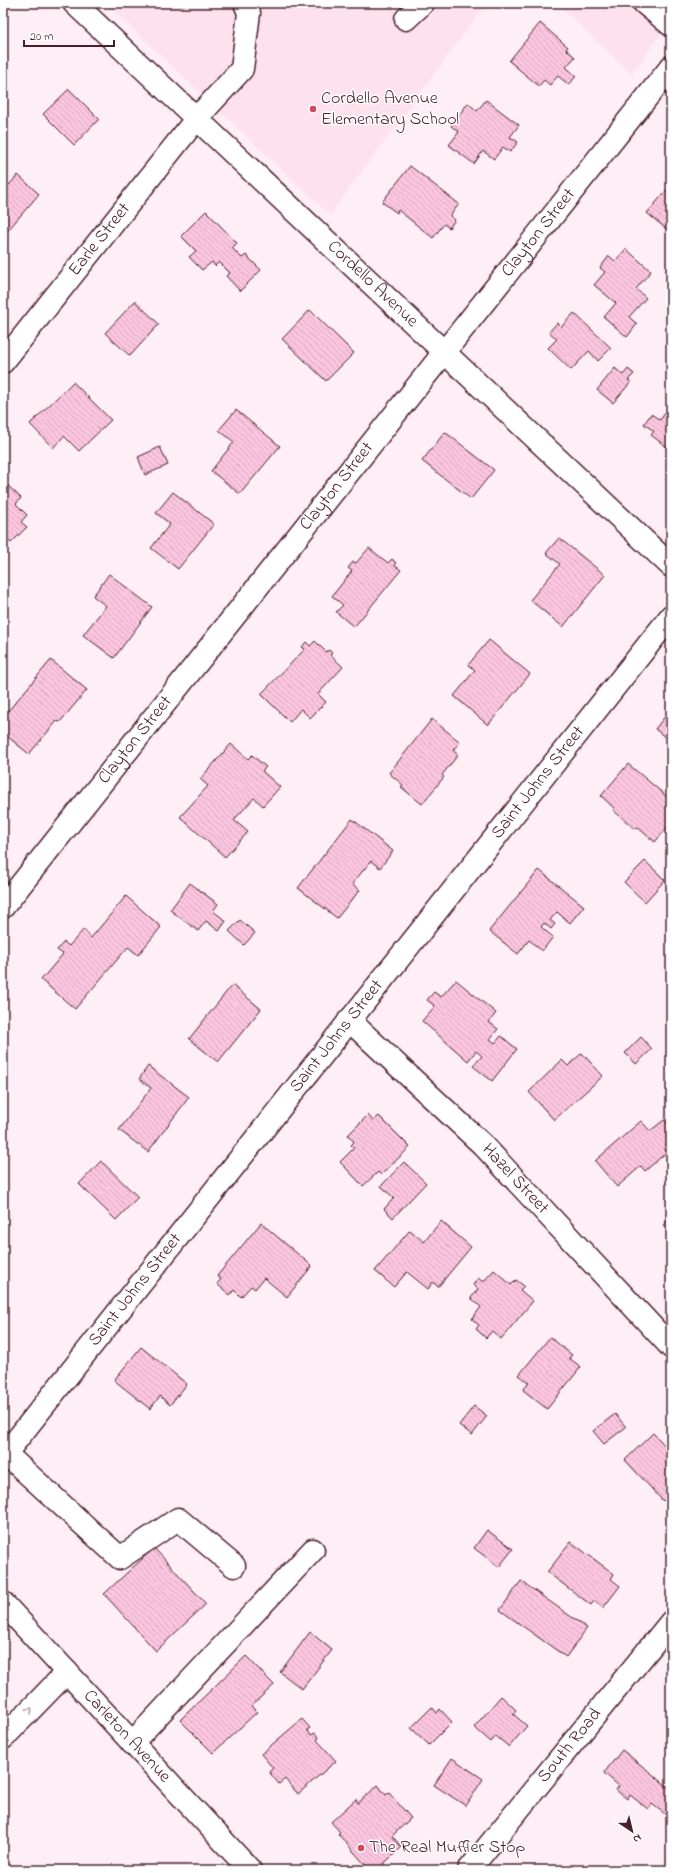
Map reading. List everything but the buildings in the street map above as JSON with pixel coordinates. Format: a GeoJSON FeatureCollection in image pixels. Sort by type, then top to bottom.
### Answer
{"type":"FeatureCollection","features":[{"type":"Feature","properties":{"kind":"street","name":"Cordello Avenue"},"geometry":{"type":"LineString","coordinates":[[74,3],[671,566]]}},
{"type":"Feature","properties":{"kind":"street","name":"Earle Street"},"geometry":{"type":"LineString","coordinates":[[3,362],[197,118],[242,69],[249,13],[246,3]]}},
{"type":"Feature","properties":{"kind":"street"},"geometry":{"type":"LineString","coordinates":[[406,19],[422,3]]}},
{"type":"Feature","properties":{"kind":"street"},"geometry":{"type":"LineString","coordinates":[[644,3],[671,25]]}},
{"type":"Feature","properties":{"kind":"street","name":"Clayton Street"},"geometry":{"type":"LineString","coordinates":[[3,906],[671,67]]}},
{"type":"Feature","properties":{"kind":"street","name":"Saint Johns Street"},"geometry":{"type":"LineString","coordinates":[[4,1455],[671,616]]}},
{"type":"Feature","properties":{"kind":"street","name":"Hazel Street"},"geometry":{"type":"LineString","coordinates":[[349,1020],[483,1145],[671,1347]]}},
{"type":"Feature","properties":{"kind":"street"},"geometry":{"type":"LineString","coordinates":[[4,1455],[120,1558],[178,1518],[234,1566]]}},
{"type":"Feature","properties":{"kind":"street"},"geometry":{"type":"LineString","coordinates":[[132,1743],[313,1550]]}},
{"type":"Feature","properties":{"kind":"street","name":"Carleton Avenue"},"geometry":{"type":"LineString","coordinates":[[3,1603],[250,1870]]}},
{"type":"Feature","properties":{"kind":"street","name":"South Road"},"geometry":{"type":"LineString","coordinates":[[469,1870],[671,1622]]}},
{"type":"Feature","properties":{"kind":"street"},"geometry":{"type":"LineString","coordinates":[[3,1738],[67,1672]]}},
{"type":"Feature","properties":{"kind":"shaded area","name":"Cordello Avenue Elementary School"},"geometry":{"type":"Polygon","coordinates":[[[105,3],[487,3],[330,215],[105,3]]]}},
{"type":"Feature","properties":{"kind":"shaded area"},"geometry":{"type":"Polygon","coordinates":[[[556,3],[671,3],[671,21],[631,74],[556,3]]]}},
{"type":"Feature","properties":{"kind":"place","name":"Cordello Avenue Elementary School"},"geometry":{"type":"Point","coordinates":[313,109]}},
{"type":"Feature","properties":{"kind":"place","name":"The Real Muffler Stop"},"geometry":{"type":"Point","coordinates":[361,1848]}}]}
